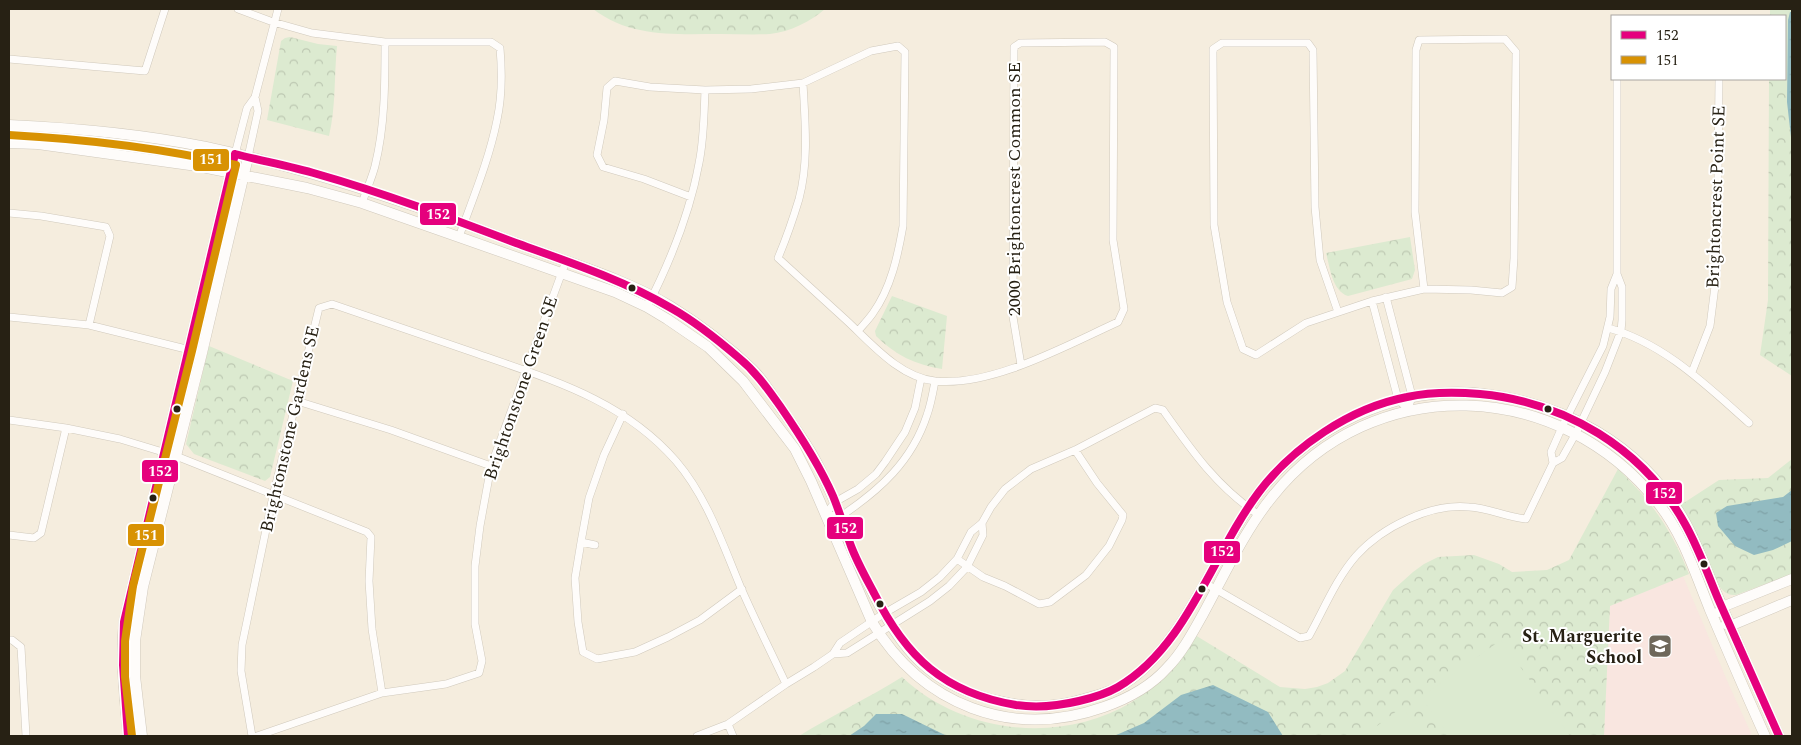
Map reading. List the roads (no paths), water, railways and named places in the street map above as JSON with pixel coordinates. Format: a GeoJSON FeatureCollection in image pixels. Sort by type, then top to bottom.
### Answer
{"type":"FeatureCollection","features":[{"type":"Feature","properties":{"kind":"street"},"geometry":{"type":"LineString","coordinates":[[9,59],[145,71],[164,9]]}},
{"type":"Feature","properties":{"kind":"street"},"geometry":{"type":"LineString","coordinates":[[238,9],[273,22],[312,33],[385,42],[491,42],[500,48],[502,70],[498,118],[487,160],[459,237]]}},
{"type":"Feature","properties":{"kind":"street"},"geometry":{"type":"LineString","coordinates":[[128,736],[123,677],[122,642],[124,622],[235,154],[247,108],[255,97],[273,22],[278,9]]}},
{"type":"Feature","properties":{"kind":"street"},"geometry":{"type":"LineString","coordinates":[[1338,312],[1320,260],[1315,208],[1313,50],[1308,44],[1222,43],[1213,49],[1214,225],[1227,302],[1243,349],[1256,355],[1306,323],[1386,297],[1424,289],[1502,293],[1512,287],[1514,258],[1516,52],[1505,39],[1419,40],[1416,50],[1415,212],[1424,289]]}},
{"type":"Feature","properties":{"kind":"street"},"geometry":{"type":"LineString","coordinates":[[362,203],[375,166],[381,134],[385,90],[385,42]]}},
{"type":"Feature","properties":{"kind":"street","name":"2000 Brightoncrest Common SE"},"geometry":{"type":"LineString","coordinates":[[803,83],[806,138],[803,173],[799,198],[778,258],[858,331],[876,350],[895,364],[922,378],[936,381],[972,380],[1012,370],[1118,322],[1124,309],[1113,240],[1114,47],[1105,42],[1020,43],[1014,47],[1013,317],[1021,365]]}},
{"type":"Feature","properties":{"kind":"street"},"geometry":{"type":"LineString","coordinates":[[691,197],[644,179],[603,167],[596,155],[604,120],[607,88],[615,81],[650,87],[705,90],[803,83],[871,51],[898,46],[905,52],[904,226],[888,286],[874,312],[858,331]]}},
{"type":"Feature","properties":{"kind":"street"},"geometry":{"type":"LineString","coordinates":[[1205,583],[1300,638],[1309,636],[1340,580],[1356,556],[1388,530],[1417,516],[1443,508],[1468,506],[1526,519],[1553,463],[1562,458],[1576,433],[1580,421],[1605,372],[1621,331],[1622,287],[1617,274],[1617,80]]}},
{"type":"Feature","properties":{"kind":"street","name":"Brightoncrest Point SE"},"geometry":{"type":"LineString","coordinates":[[1692,372],[1710,326],[1717,270],[1719,80]]}},
{"type":"Feature","properties":{"kind":"street"},"geometry":{"type":"LineString","coordinates":[[646,307],[684,220],[691,197],[700,162],[705,90]]}},
{"type":"Feature","properties":{"kind":"street"},"geometry":{"type":"LineString","coordinates":[[142,736],[135,676],[136,633],[143,587],[202,353],[244,175],[258,111],[255,97]]}},
{"type":"Feature","properties":{"kind":"street"},"geometry":{"type":"LineString","coordinates":[[9,125],[127,135],[200,146],[313,172],[464,223],[619,281],[669,305],[710,334],[757,374],[815,458],[841,516],[850,546],[883,614],[904,646],[925,667],[972,695],[1024,706],[1073,703],[1117,688],[1140,672],[1160,651],[1184,617],[1248,508],[1263,487],[1282,467],[1318,437],[1348,420],[1398,399],[1412,396],[1464,392],[1494,395],[1553,409],[1598,431],[1625,451],[1670,498],[1690,532],[1779,736]]}},
{"type":"Feature","properties":{"kind":"street"},"geometry":{"type":"LineString","coordinates":[[9,143],[38,144],[140,157],[231,172],[307,188],[362,203],[614,292],[667,319],[708,347],[743,381],[795,449],[872,622],[884,642],[917,677],[937,692],[986,714],[1038,719],[1061,718],[1086,713],[1142,690],[1168,668],[1193,632],[1259,515],[1272,497],[1290,477],[1325,448],[1367,425],[1408,410],[1443,406],[1491,407],[1521,412],[1550,421],[1576,433],[1618,461],[1660,505],[1682,540],[1715,622],[1765,736]]}},
{"type":"Feature","properties":{"kind":"street"},"geometry":{"type":"LineString","coordinates":[[9,213],[41,216],[106,228],[110,236],[89,325]]}},
{"type":"Feature","properties":{"kind":"street","name":"Brightonstone Green SE"},"geometry":{"type":"LineString","coordinates":[[257,736],[382,693],[446,684],[479,673],[482,661],[475,624],[475,566],[491,466],[566,262]]}},
{"type":"Feature","properties":{"kind":"street"},"geometry":{"type":"LineString","coordinates":[[1553,463],[1551,452],[1603,346],[1608,328],[1611,289],[1617,274]]}},
{"type":"Feature","properties":{"kind":"street"},"geometry":{"type":"LineString","coordinates":[[1386,297],[1412,396],[1408,410]]}},
{"type":"Feature","properties":{"kind":"street"},"geometry":{"type":"LineString","coordinates":[[1372,301],[1398,399],[1408,410]]}},
{"type":"Feature","properties":{"kind":"street","name":"Brightonstone Gardens SE"},"geometry":{"type":"LineString","coordinates":[[252,736],[241,671],[242,645],[273,496],[319,308],[332,304],[526,371]]}},
{"type":"Feature","properties":{"kind":"street"},"geometry":{"type":"LineString","coordinates":[[9,317],[89,325],[202,353]]}},
{"type":"Feature","properties":{"kind":"street"},"geometry":{"type":"LineString","coordinates":[[1608,328],[1637,338],[1692,372],[1749,423]]}},
{"type":"Feature","properties":{"kind":"street"},"geometry":{"type":"LineString","coordinates":[[526,371],[569,386],[622,414],[646,431],[676,461],[697,491],[719,534],[786,684]]}},
{"type":"Feature","properties":{"kind":"street"},"geometry":{"type":"LineString","coordinates":[[825,514],[835,502],[858,489],[876,474],[885,462],[904,432],[915,408],[922,378]]}},
{"type":"Feature","properties":{"kind":"street"},"geometry":{"type":"LineString","coordinates":[[825,514],[841,516],[880,488],[898,467],[917,440],[928,414],[936,381]]}},
{"type":"Feature","properties":{"kind":"street"},"geometry":{"type":"LineString","coordinates":[[297,401],[391,430],[491,466]]}},
{"type":"Feature","properties":{"kind":"street"},"geometry":{"type":"LineString","coordinates":[[697,736],[728,724],[833,654],[840,643],[883,614],[921,592],[940,577],[957,559],[971,532],[982,523],[991,507],[1005,489],[1031,470],[1075,450],[1155,408],[1163,410],[1212,475],[1234,497],[1259,515]]}},
{"type":"Feature","properties":{"kind":"street"},"geometry":{"type":"LineString","coordinates":[[622,414],[589,498],[581,542],[576,578],[578,622],[583,652],[597,659],[635,652],[700,620],[742,589]]}},
{"type":"Feature","properties":{"kind":"street"},"geometry":{"type":"LineString","coordinates":[[9,420],[66,428],[120,439],[165,452],[193,461],[273,496],[367,532],[371,537],[369,581],[372,629],[382,693]]}},
{"type":"Feature","properties":{"kind":"street"},"geometry":{"type":"LineString","coordinates":[[9,535],[34,538],[40,533],[66,428]]}},
{"type":"Feature","properties":{"kind":"street"},"geometry":{"type":"LineString","coordinates":[[957,559],[983,577],[1039,604],[1050,602],[1086,575],[1109,546],[1122,520],[1122,514],[1075,450]]}},
{"type":"Feature","properties":{"kind":"street"},"geometry":{"type":"LineString","coordinates":[[833,654],[847,653],[930,601],[949,586],[967,567],[983,535],[982,523]]}},
{"type":"Feature","properties":{"kind":"street"},"geometry":{"type":"LineString","coordinates":[[581,542],[595,545]]}},
{"type":"Feature","properties":{"kind":"street"},"geometry":{"type":"LineString","coordinates":[[1715,622],[1722,607],[1792,579]]}},
{"type":"Feature","properties":{"kind":"street"},"geometry":{"type":"LineString","coordinates":[[1715,622],[1730,626],[1792,600]]}},
{"type":"Feature","properties":{"kind":"street"},"geometry":{"type":"LineString","coordinates":[[9,640],[12,640],[21,647],[26,736]]}},
{"type":"Feature","properties":{"kind":"street"},"geometry":{"type":"LineString","coordinates":[[728,724],[733,736]]}},
{"type":"Feature","properties":{"kind":"water"},"geometry":{"type":"Polygon","coordinates":[[[1790,12],[1792,12],[1792,146],[1787,102],[1788,20],[1790,12]]]}},
{"type":"Feature","properties":{"kind":"water"},"geometry":{"type":"Polygon","coordinates":[[[1792,490],[1792,541],[1773,550],[1754,555],[1735,546],[1718,526],[1716,513],[1727,506],[1783,497],[1792,490]]]}},
{"type":"Feature","properties":{"kind":"water"},"geometry":{"type":"Polygon","coordinates":[[[1213,685],[1268,712],[1283,736],[1114,736],[1144,723],[1181,695],[1213,685]]]}},
{"type":"Feature","properties":{"kind":"water"},"geometry":{"type":"Polygon","coordinates":[[[876,714],[902,714],[947,736],[849,736],[864,726],[876,714]]]}},
{"type":"Feature","properties":{"kind":"place","name":"St. Marguerite School"},"geometry":{"type":"Point","coordinates":[1660,646]}}]}
